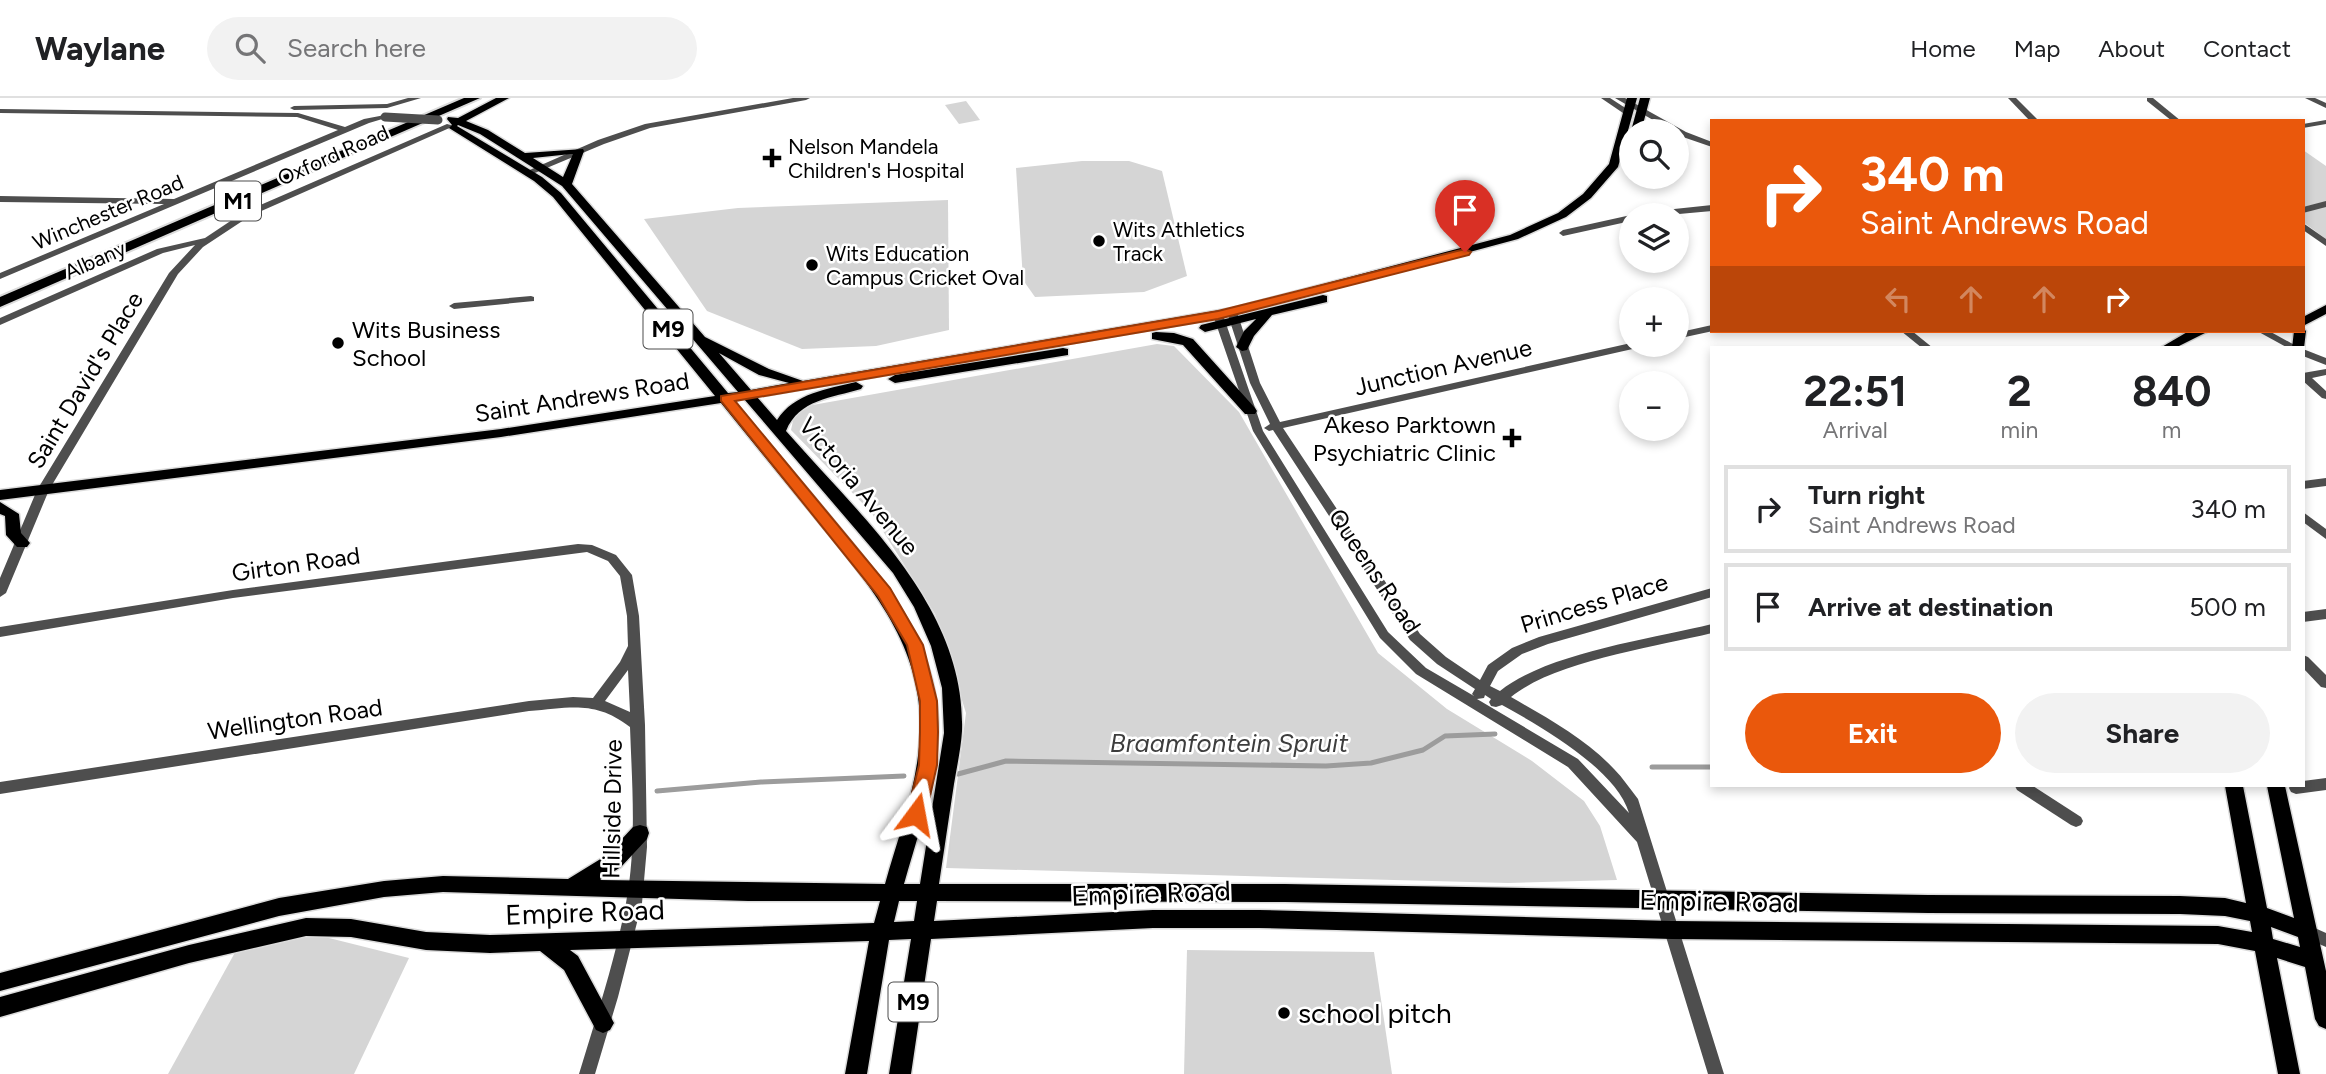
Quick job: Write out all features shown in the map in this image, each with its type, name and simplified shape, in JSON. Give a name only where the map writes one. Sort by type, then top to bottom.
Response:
[{"type":"highway","name":"M1","points":[[0,288],[27,279],[452,98]]},
{"type":"highway","name":"M1","points":[[0,302],[474,98]]},
{"type":"highway","points":[[0,310],[87,265]]},
{"type":"main road","name":"Oxford Road","points":[[446,123],[497,98]]},
{"type":"main road","name":"Oxford Road","points":[[446,123],[507,98]]},
{"type":"main road","points":[[484,132],[481,125],[483,116],[507,98]]},
{"type":"main road","points":[[1640,119],[1645,98]]},
{"type":"main road","name":"Saint Andrews Road","points":[[0,495],[41,494],[563,432],[752,398],[856,386],[1156,336],[1465,252],[1540,226],[1573,208],[1607,176],[1619,153],[1627,103]]},
{"type":"main road","name":"Victoria Avenue","points":[[446,123],[484,132],[540,165],[566,184],[898,569],[923,607],[942,648],[953,698],[953,733],[929,893]]},
{"type":"main road","name":"Victoria Avenue","points":[[446,123],[557,195],[884,592],[915,645],[929,701],[928,765],[893,893]]},
{"type":"main road","points":[[525,156],[575,151],[566,184]]},
{"type":"main road","name":"Saint Andrews Road","points":[[752,398],[808,383],[1268,314],[1492,251],[1538,234],[1582,210],[1602,193],[1619,173]]},
{"type":"main road","points":[[2305,306],[2326,298]]},
{"type":"main road","points":[[2305,321],[2313,313],[2326,309]]},
{"type":"main road","points":[[1242,347],[1248,334],[1268,314]]},
{"type":"main road","points":[[2168,346],[2174,341],[2197,333]]},
{"type":"main road","points":[[1156,336],[1182,338],[1188,342],[1250,411]]},
{"type":"main road","points":[[698,337],[764,372],[808,383]]},
{"type":"main road","points":[[780,430],[785,413],[793,406],[856,386]]},
{"type":"main road","name":"Saint Andrews Road","points":[[0,504],[41,494]]},
{"type":"main road","points":[[0,504],[12,514],[14,535],[22,543]]},
{"type":"main road","points":[[2234,787],[2289,1074]]},
{"type":"main road","points":[[2286,787],[2317,936],[2326,1019]]},
{"type":"main road","points":[[571,887],[604,868],[640,833]]},
{"type":"main road","name":"Empire Road","points":[[0,982],[307,901],[384,889],[443,884],[893,893],[1271,893],[2180,905],[2225,907],[2259,914],[2317,936]]},
{"type":"main road","name":"M9","points":[[856,1074],[865,1011],[893,893]]},
{"type":"main road","name":"M9","points":[[900,1074],[929,893]]},
{"type":"main road","name":"Empire Road","points":[[0,1007],[189,954],[306,927],[351,928],[440,942],[543,942],[1220,918],[1672,930],[2207,935],[2242,938],[2320,962]]},
{"type":"main road","points":[[543,942],[571,962],[592,997],[603,1023]]},
{"type":"street","points":[[256,105],[264,108],[387,106],[416,98]]},
{"type":"street","points":[[524,172],[658,119],[777,98]]},
{"type":"street","points":[[599,141],[648,126],[806,98]]},
{"type":"street","points":[[1605,98],[1627,103],[1650,119]]},
{"type":"street","points":[[2012,98],[2033,119]]},
{"type":"street","points":[[2149,98],[2158,98]]},
{"type":"street","points":[[2149,98],[2175,119]]},
{"type":"street","points":[[2309,98],[2326,106]]},
{"type":"street","points":[[320,120],[333,107]]},
{"type":"street","points":[[0,111],[293,114],[320,120],[345,130]]},
{"type":"street","name":"Winchester Road","points":[[0,276],[345,130],[385,117],[446,123]]},
{"type":"street","points":[[2305,126],[2326,122]]},
{"type":"street","name":"Oxford Road","points":[[207,239],[247,214],[446,123]]},
{"type":"street","points":[[1689,137],[1710,144]]},
{"type":"street","points":[[0,199],[179,201]]},
{"type":"street","points":[[2305,209],[2326,204]]},
{"type":"street","points":[[1689,210],[1710,208]]},
{"type":"street","points":[[1563,233],[1619,221]]},
{"type":"street","points":[[2305,227],[2326,243]]},
{"type":"street","name":"Albany","points":[[0,322],[160,251],[207,239]]},
{"type":"street","name":"Saint David's Place","points":[[0,593],[41,494],[174,273],[207,239]]},
{"type":"street","points":[[454,306],[531,299]]},
{"type":"street","name":"Queens Road","points":[[1226,319],[1242,347],[1276,426],[1415,637],[1441,662],[1564,732],[1601,762],[1633,803],[1716,1074]]},
{"type":"street","name":"Queens Road","points":[[1226,319],[1250,411],[1258,431],[1384,635],[1421,671],[1573,764],[1591,779],[1642,837]]},
{"type":"street","points":[[1689,333],[1710,328]]},
{"type":"street","points":[[1901,333],[1917,346]]},
{"type":"street","points":[[1909,333],[1925,346]]},
{"type":"street","points":[[2266,333],[2293,346]]},
{"type":"street","name":"Junction Avenue","points":[[1258,431],[1619,349]]},
{"type":"street","points":[[2305,353],[2326,362]]},
{"type":"street","points":[[2305,377],[2326,372]]},
{"type":"street","points":[[2305,379],[2322,393]]},
{"type":"street","points":[[2305,386],[2322,393]]},
{"type":"street","points":[[2305,485],[2326,482]]},
{"type":"street","points":[[2305,518],[2326,535]]},
{"type":"street","name":"Girton Road","points":[[0,632],[233,594],[578,548],[599,552]]},
{"type":"street","name":"Hillside Drive","points":[[587,1074],[626,939],[636,888],[640,833],[634,639],[626,575],[612,558],[599,552]]},
{"type":"street","name":"Princess Place","points":[[1472,703],[1493,668],[1517,651],[1544,640],[1710,593]]},
{"type":"street","points":[[2305,617],[2326,614]]},
{"type":"street","name":"Princess Place","points":[[1488,712],[1512,687],[1546,671],[1710,629]]},
{"type":"street","points":[[634,639],[626,664],[598,701],[626,715],[638,725]]},
{"type":"street","points":[[2305,662],[2326,683]]},
{"type":"street","name":"Wellington Road","points":[[0,788],[529,706],[598,701]]},
{"type":"street","points":[[2305,786],[2326,784]]},
{"type":"street","points":[[2024,787],[2076,821]]},
{"type":"shaded area","points":[[966,101],[980,120],[959,124],[945,105]]},
{"type":"shaded area","points":[[2305,151],[2326,166],[2326,202],[2305,207]]},
{"type":"shaded area","name":"Wits Athletics Track","points":[[1082,161],[1129,161],[1162,171],[1187,276],[1144,292],[1035,297],[1023,280],[1016,168]]},
{"type":"shaded area","name":"Wits Education Campus Cricket Oval","points":[[948,200],[949,330],[876,346],[802,349],[707,311],[644,219],[738,208]]},
{"type":"shaded area","points":[[2326,205],[2326,239],[2305,223],[2305,212]]},
{"type":"shaded area","points":[[1157,344],[1174,346],[1239,412],[1378,653],[1447,709],[1532,761],[1584,801],[1600,826],[1617,880],[1508,883],[946,868],[966,713],[935,614],[871,512],[791,430],[794,416],[807,406]]},
{"type":"shaded area","points":[[321,936],[409,958],[354,1074],[168,1074],[238,947],[280,938]]},
{"type":"shaded area","name":"school pitch","points":[[1187,950],[1374,952],[1392,1074],[1184,1074]]},
{"type":"waterway","name":"Braamfontein Spruit","points":[[958,774],[1006,761],[1326,766],[1371,763],[1423,750],[1445,736],[1495,734]]},
{"type":"waterway","points":[[1652,767],[1710,767]]},
{"type":"waterway","points":[[657,791],[761,782],[904,776]]},
{"type":"place","name":"Nelson Mandela Children's Hospital","points":[[772,158]]},
{"type":"place","name":"Wits Athletics Track","points":[[1099,241]]},
{"type":"place","name":"Wits Education Campus Cricket Oval","points":[[812,265]]},
{"type":"place","name":"Wits Business School","points":[[338,343]]},
{"type":"place","name":"Akeso Parktown Psychiatric Clinic","points":[[1512,438]]},
{"type":"place","name":"school pitch","points":[[1284,1013]]},
{"type":"route","points":[[916,814],[928,765],[929,701],[915,645],[884,592],[725,398],[1218,315],[1465,252]]}]
